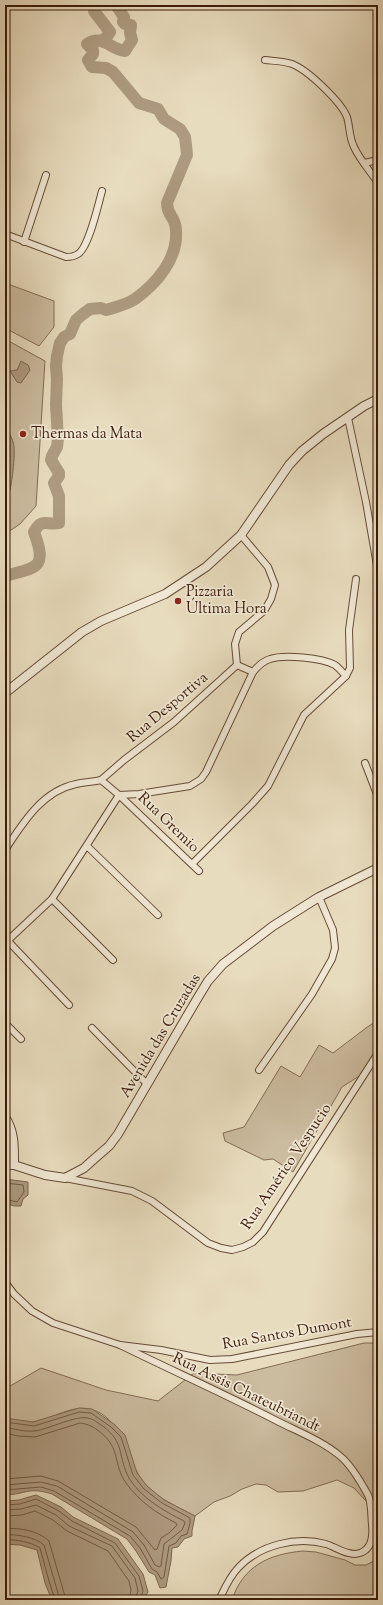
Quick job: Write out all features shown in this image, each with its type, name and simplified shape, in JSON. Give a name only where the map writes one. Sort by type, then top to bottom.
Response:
[{"type":"street","points":[[265,60],[294,64],[320,84],[345,114],[353,145],[378,183]]},
{"type":"street","points":[[364,163],[378,160]]},
{"type":"street","points":[[24,242],[46,175]]},
{"type":"street","points":[[5,234],[66,257],[79,254],[89,236],[102,191]]},
{"type":"street","points":[[5,693],[82,632],[101,621],[164,594],[206,567],[241,535],[289,465],[302,451],[323,434],[364,406],[378,399]]},
{"type":"street","points":[[348,418],[366,502],[378,571]]},
{"type":"street","points":[[241,535],[268,567],[275,586],[271,599],[264,611],[239,632],[236,644],[237,665],[253,672]]},
{"type":"street","points":[[192,864],[268,786],[304,715],[346,676],[350,668],[349,630],[356,579]]},
{"type":"street","points":[[69,1005],[7,942],[52,899],[119,794],[139,794],[190,786],[201,779],[206,772],[253,672],[261,663],[271,658],[286,657],[324,660],[337,666],[346,676]]},
{"type":"street","name":"Rua Desportiva","points":[[101,780],[124,760],[174,722],[237,665]]},
{"type":"street","points":[[365,763],[378,797]]},
{"type":"street","points":[[5,850],[29,814],[41,802],[57,791],[76,784],[101,780]]},
{"type":"street","name":"Rua Gremio","points":[[101,780],[119,794],[199,871]]},
{"type":"street","points":[[87,846],[158,915]]},
{"type":"street","name":"Avenida das Cruzadas","points":[[65,1178],[84,1168],[109,1146],[118,1134],[197,998],[208,981],[223,964],[273,926],[319,897],[378,868]]},
{"type":"street","points":[[259,1070],[312,994],[332,959],[334,948],[333,930],[319,897]]},
{"type":"street","points":[[52,899],[113,960]]},
{"type":"street","points":[[5,1023],[21,1039]]},
{"type":"street","points":[[92,1028],[147,1084]]},
{"type":"street","name":"Rua Américo Vespucio","points":[[65,1178],[132,1191],[152,1201],[208,1243],[232,1250],[243,1247],[253,1242],[263,1232],[378,1053]]},
{"type":"street","points":[[5,1117],[13,1134],[14,1165]]},
{"type":"street","points":[[5,1165],[14,1165],[45,1175],[65,1178]]},
{"type":"street","name":"Rua Santos Dumont","points":[[5,1282],[14,1294],[32,1311],[52,1324],[120,1346],[161,1350],[210,1360],[232,1359],[357,1334],[378,1332]]},
{"type":"street","name":"Rua Assis Chateubriandt","points":[[120,1346],[318,1443],[340,1456],[353,1472],[368,1496],[371,1509],[373,1537],[368,1548],[361,1553],[353,1554],[326,1544],[303,1540],[280,1544],[255,1554],[239,1567],[229,1579],[222,1596]]},
{"type":"shaded area","points":[[5,283],[54,301],[54,327],[39,346],[5,328]]},
{"type":"shaded area","name":"Thermas da Mata","points":[[5,339],[45,361],[36,506],[20,524],[5,534]]},
{"type":"shaded area","points":[[378,1020],[378,1064],[342,1087],[293,1172],[273,1159],[264,1160],[225,1141],[223,1133],[244,1127],[281,1066],[300,1077],[319,1045],[333,1053]]},
{"type":"shaded area","points":[[364,1343],[378,1343],[378,1514],[354,1488],[337,1480],[303,1491],[278,1492],[266,1485],[256,1484],[214,1502],[195,1516],[163,1499],[146,1485],[139,1476],[117,1431],[110,1421],[101,1414],[90,1409],[83,1408],[69,1410],[35,1422],[20,1422],[5,1418],[5,1389],[41,1368],[106,1390],[158,1401],[194,1373],[237,1375]]},
{"type":"shaded area","points":[[303,1551],[316,1552],[345,1560],[355,1565],[366,1565],[378,1559],[378,1600],[232,1600],[243,1578],[250,1570],[268,1559],[279,1555]]},
{"type":"water","points":[[21,361],[28,365],[30,370],[21,383],[17,382],[10,371],[17,370]]},
{"type":"water","points":[[5,426],[13,441],[14,451],[10,492],[5,503]]},
{"type":"water","points":[[5,1179],[28,1182],[28,1195],[23,1199],[21,1206],[14,1206],[5,1203]]},
{"type":"water","points":[[79,1408],[92,1409],[114,1424],[125,1435],[137,1473],[147,1486],[164,1500],[195,1516],[192,1536],[184,1539],[178,1547],[172,1548],[166,1587],[160,1588],[155,1575],[149,1572],[127,1539],[52,1494],[41,1491],[27,1491],[14,1494],[5,1494],[5,1418],[33,1422]]},
{"type":"water","points":[[36,1495],[61,1507],[73,1517],[118,1539],[143,1574],[148,1592],[143,1600],[53,1600],[45,1583],[37,1550],[20,1545],[5,1544],[5,1501],[19,1500]]},
{"type":"waterway","points":[[95,5],[94,11],[110,32],[106,38],[100,41]]},
{"type":"waterway","points":[[5,576],[25,571],[36,565],[40,554],[34,532],[42,523],[59,523],[59,496],[54,483],[59,476],[59,473],[51,460],[57,447],[58,439],[56,366],[60,343],[64,337],[70,334],[76,320],[90,309],[101,308],[106,310],[125,304],[135,299],[151,286],[164,270],[176,241],[176,226],[168,211],[167,203],[187,155],[185,137],[180,129],[164,119],[158,109],[139,103],[113,72],[106,68],[92,67],[88,60],[93,54],[93,50],[87,44],[93,41],[102,41],[125,51],[132,40],[130,33],[131,25],[123,22],[124,17],[116,5]]},
{"type":"place","name":"Thermas da Mata","points":[[23,434]]},
{"type":"place","name":"Pizzaria Última Hora","points":[[178,601]]}]
